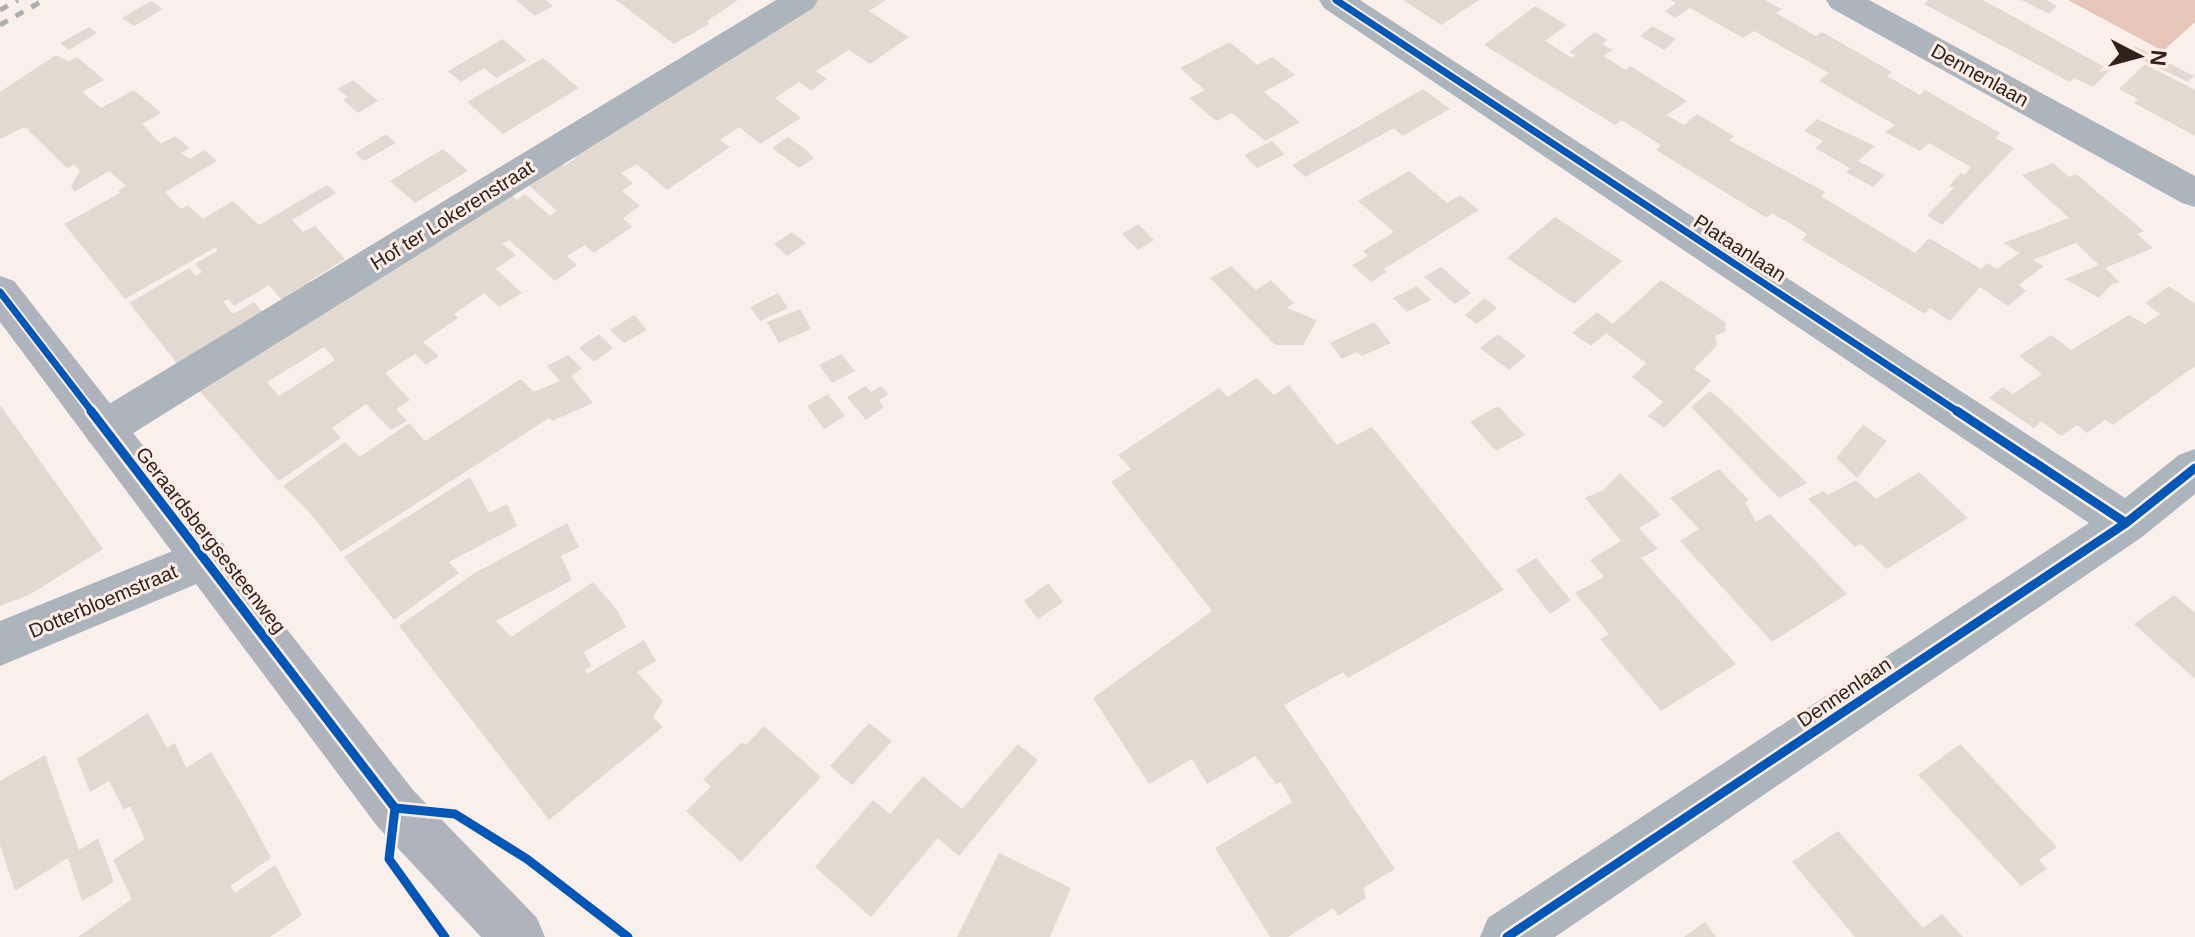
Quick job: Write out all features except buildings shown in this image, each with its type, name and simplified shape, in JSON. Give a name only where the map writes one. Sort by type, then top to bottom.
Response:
[{"type":"main road","name":"Geraardsbergsesteenweg","points":[[0,292],[207,558],[395,808],[518,937]]},
{"type":"street","name":"Hof ter Lokerenstraat","points":[[104,429],[801,0]]},
{"type":"street","name":"Plataanlaan","points":[[1336,0],[2126,523]]},
{"type":"street","name":"Dennenlaan","points":[[1848,1],[2195,193]]},
{"type":"street","points":[[2158,173],[2195,215]]},
{"type":"street","name":"Dennenlaan","points":[[1507,937],[2126,523],[2195,468]]},
{"type":"street","name":"Dotterbloemstraat","points":[[0,644],[207,558]]},
{"type":"shaded area","points":[[2068,0],[2195,0],[2195,22],[2163,51]]},
{"type":"railway","points":[[0,10],[18,0]]},
{"type":"railway","points":[[0,25],[44,0]]},
{"type":"cycle path","points":[[1336,0],[2126,523]]},
{"type":"cycle path","points":[[0,292],[395,808]]},
{"type":"cycle path","points":[[1507,937],[2126,523],[2195,468]]},
{"type":"cycle path","points":[[395,808],[455,814],[527,859],[628,937]]},
{"type":"cycle path","points":[[395,808],[389,859],[445,937]]}]
